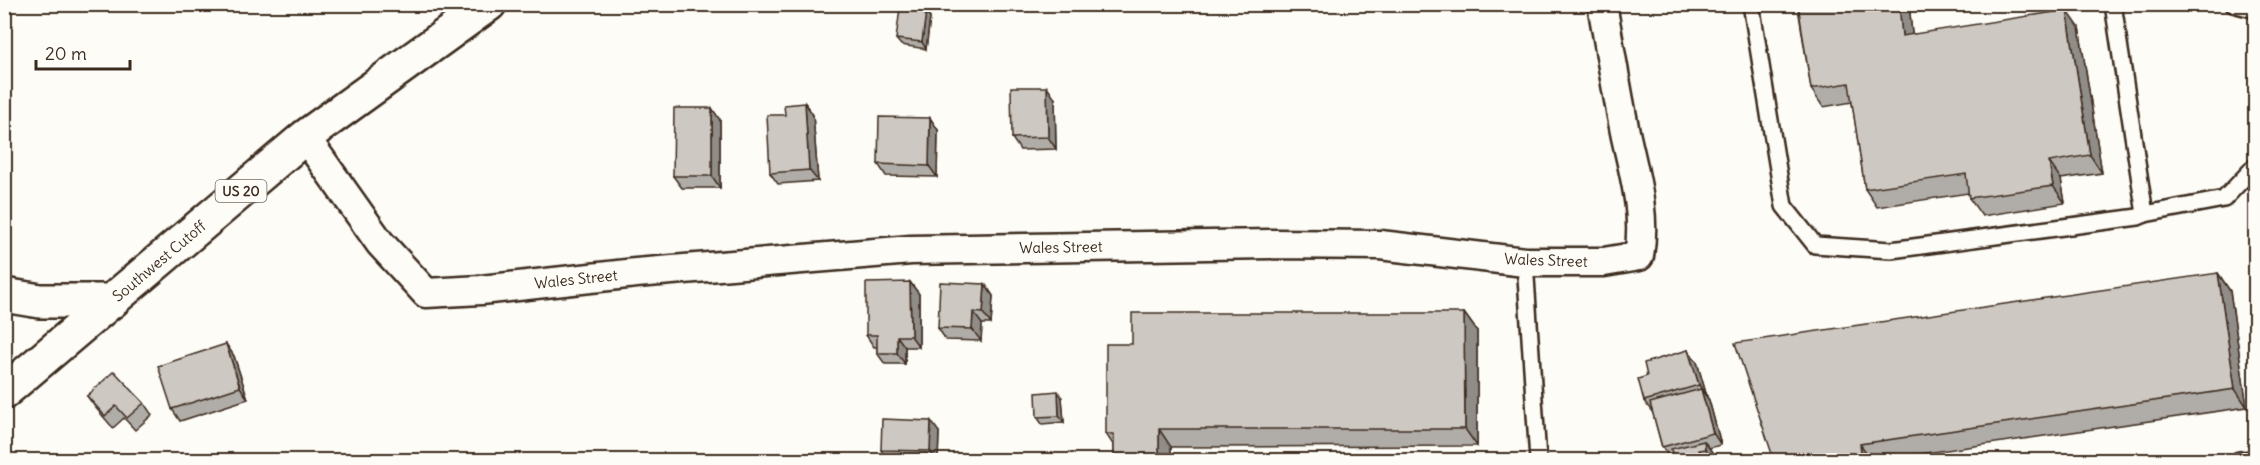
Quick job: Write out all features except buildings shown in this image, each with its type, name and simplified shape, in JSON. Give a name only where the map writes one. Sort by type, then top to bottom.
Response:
[{"type":"main road","name":"Southwest Cutoff","points":[[4,392],[305,136],[489,4]]},
{"type":"main road","points":[[4,295],[39,301],[112,301]]},
{"type":"street","name":"Wales Street","points":[[305,136],[380,243],[426,293],[481,290],[669,270],[911,250],[1271,244],[1380,245],[1525,262],[1604,262],[1639,256],[1642,239],[1639,192],[1626,136],[1602,4]]},
{"type":"lane","points":[[1751,4],[1784,206],[1815,245],[1891,250],[2138,217],[2224,199],[2256,165]]},
{"type":"lane","points":[[2113,4],[2145,214]]},
{"type":"lane","points":[[2233,4],[2256,10]]},
{"type":"lane","points":[[1525,262],[1538,460]]},
{"type":"lane","points":[[2239,460],[2256,459]]}]
